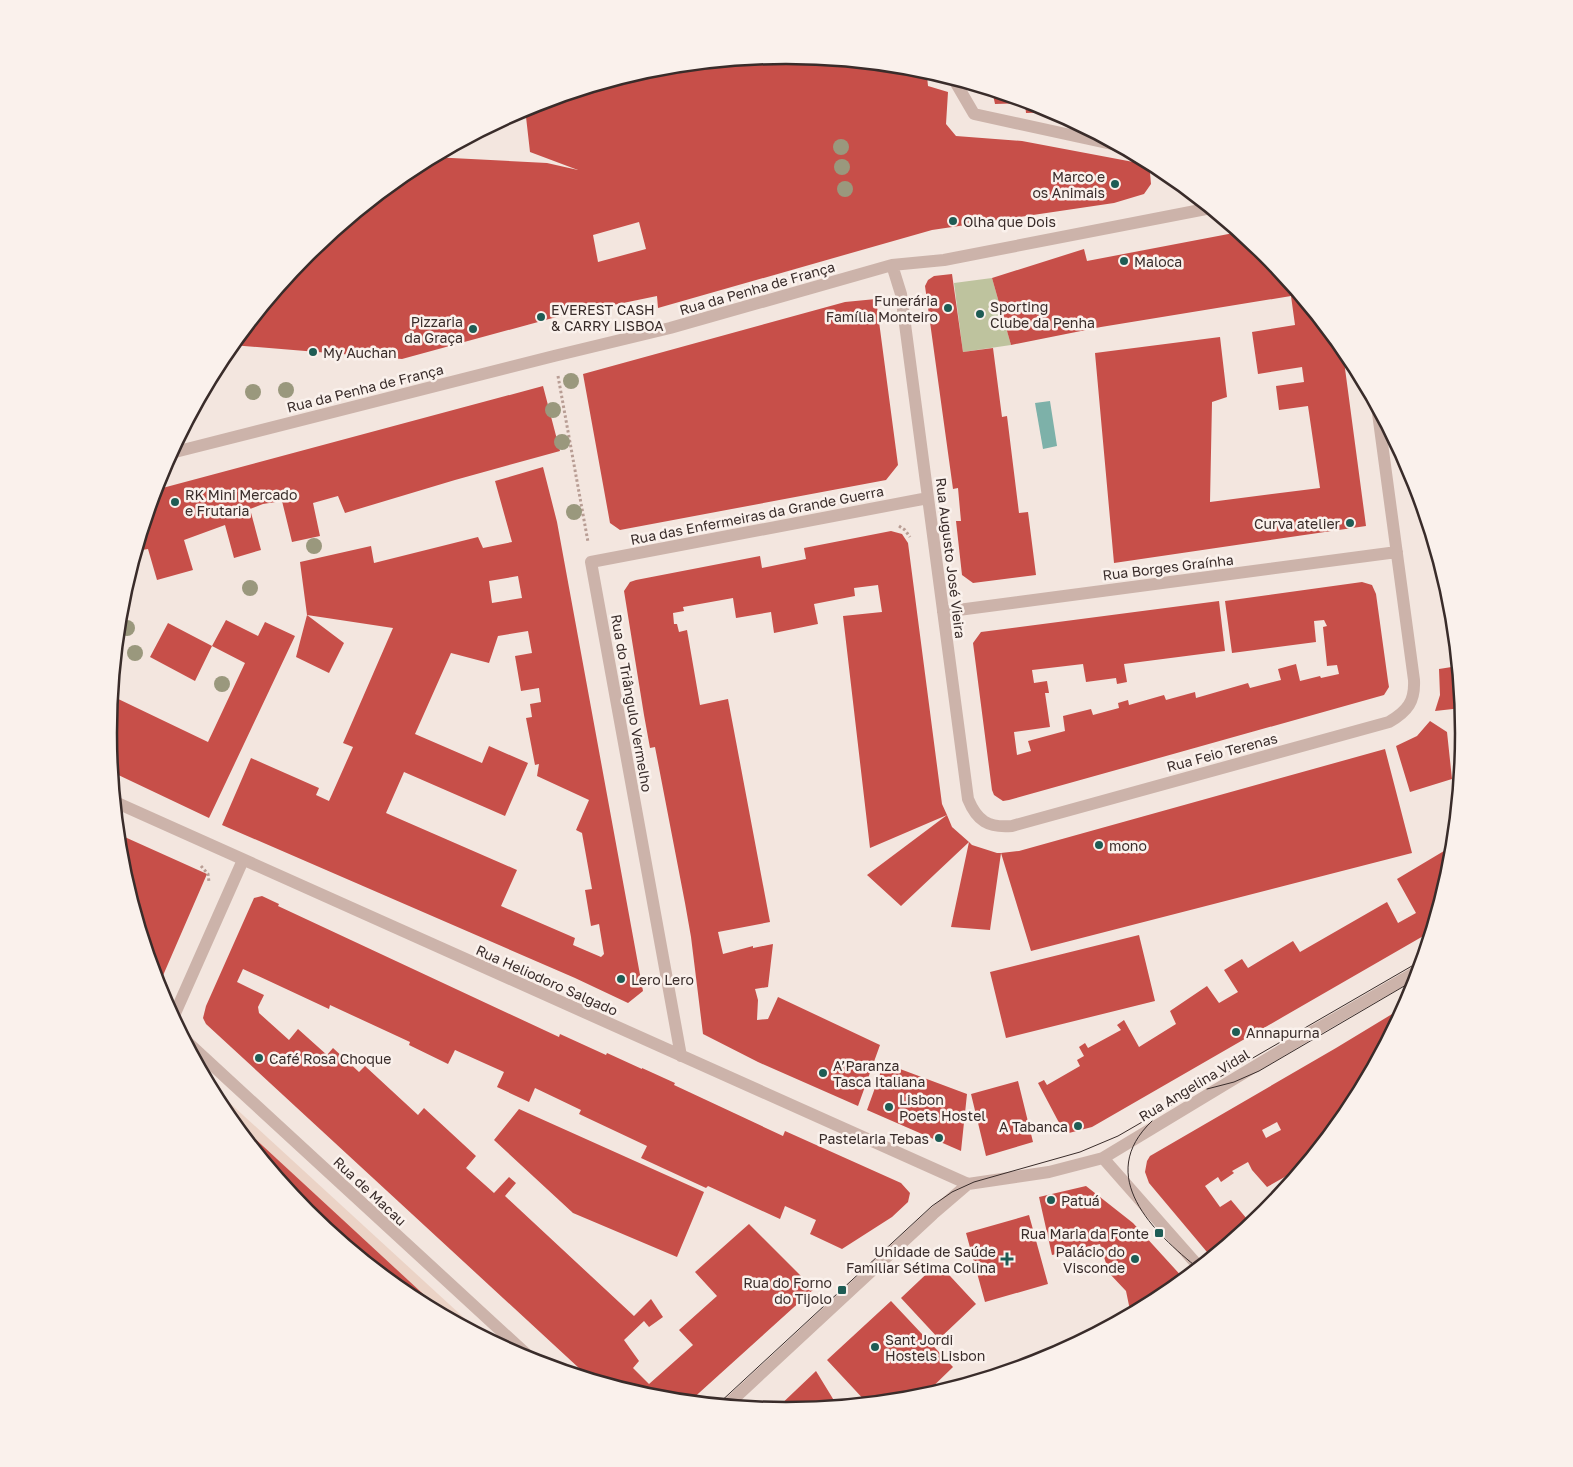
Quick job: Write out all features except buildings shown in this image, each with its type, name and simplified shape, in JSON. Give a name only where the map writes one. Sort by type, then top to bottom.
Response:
[{"type":"street","points":[[958,87],[974,114],[1099,141]]},
{"type":"street","name":"Rua da Penha de França","points":[[180,450],[670,328],[892,265],[944,260],[1203,210]]},
{"type":"street","name":"Rua Augusto José Vieira","points":[[892,265],[901,294],[968,800],[973,811],[984,822],[1000,827],[1012,826]]},
{"type":"street","name":"Rua Feio Terenas","points":[[1012,826],[1389,722],[1400,716],[1410,705],[1414,691],[1414,680],[1379,422]]},
{"type":"street","name":"Rua das Enfermeiras da Grande Guerra","points":[[591,562],[928,498]]},
{"type":"street","name":"Rua Borges Graínha","points":[[943,612],[1397,552]]},
{"type":"street","name":"Rua do Triângulo Vermelho","points":[[591,562],[681,1056]]},
{"type":"street","name":"Rua Heliodoro Salgado","points":[[120,804],[968,1184]]},
{"type":"street","points":[[177,1009],[243,860]]},
{"type":"street","name":"Rua Angelina Vidal","points":[[968,1184],[1049,1172],[1103,1158],[1411,975]]},
{"type":"street","name":"Rua de Macau","points":[[197,1051],[518,1347]]},
{"type":"street","points":[[1103,1158],[1196,1263]]},
{"type":"street","points":[[731,1401],[968,1184]]},
{"type":"path","points":[[554,356],[591,562]]},
{"type":"path","points":[[890,526],[899,526],[905,530],[910,535],[912,542]]},
{"type":"path","points":[[200,865],[208,874],[208,887]]},
{"type":"green space","name":"Sporting Clube da Penha","points":[[992,278],[1011,345],[963,352],[954,283]]},
{"type":"shaded area","points":[[226,1099],[470,1324],[428,1299],[252,1136]]},
{"type":"water","points":[[1050,401],[1057,446],[1043,449],[1035,403]]},
{"type":"tram line","points":[[722,1400],[932,1206],[952,1192],[974,1182],[1080,1152],[1118,1136],[1415,964]]},
{"type":"tram line","points":[[1207,1089],[1234,1082],[1259,1071],[1407,984]]},
{"type":"tram line","points":[[1152,1121],[1135,1142],[1128,1162],[1129,1182],[1136,1202],[1149,1220],[1164,1238],[1194,1265]]},
{"type":"place","name":"Marco e os Animais","points":[[1115,184]]},
{"type":"place","name":"Olha que Dois","points":[[953,221]]},
{"type":"place","name":"Maloca","points":[[1124,261]]},
{"type":"place","name":"Funerária Família Monteiro","points":[[948,308]]},
{"type":"place","name":"Sporting Clube da Penha","points":[[980,314]]},
{"type":"place","name":"EVEREST CASH & CARRY LISBOA","points":[[541,317]]},
{"type":"place","name":"Pizzaria da Graça","points":[[473,329]]},
{"type":"place","name":"My Auchan","points":[[313,352]]},
{"type":"place","name":"RK Mini Mercado e Frutaria","points":[[175,502]]},
{"type":"place","name":"Curva atelier","points":[[1350,523]]},
{"type":"place","name":"mono","points":[[1099,845]]},
{"type":"place","name":"Lero Lero","points":[[621,979]]},
{"type":"place","name":"Annapurna","points":[[1236,1032]]},
{"type":"place","name":"Café Rosa Choque","points":[[259,1058]]},
{"type":"place","name":"A’Paranza Tasca Italiana","points":[[823,1073]]},
{"type":"place","name":"Lisbon Poets Hostel","points":[[889,1107]]},
{"type":"place","name":"A Tabanca","points":[[1078,1126]]},
{"type":"place","name":"Pastelaria Tebas","points":[[939,1138]]},
{"type":"place","name":"Patuá","points":[[1051,1200]]},
{"type":"place","name":"Rua Maria da Fonte","points":[[1159,1233]]},
{"type":"place","name":"Unidade de Saúde Familiar Sétima Colina","points":[[1007,1259]]},
{"type":"place","name":"Palácio do Visconde","points":[[1135,1259]]},
{"type":"place","name":"Rua do Forno do Tijolo","points":[[842,1290]]},
{"type":"place","name":"Sant Jordi Hostels Lisbon","points":[[875,1347]]}]
